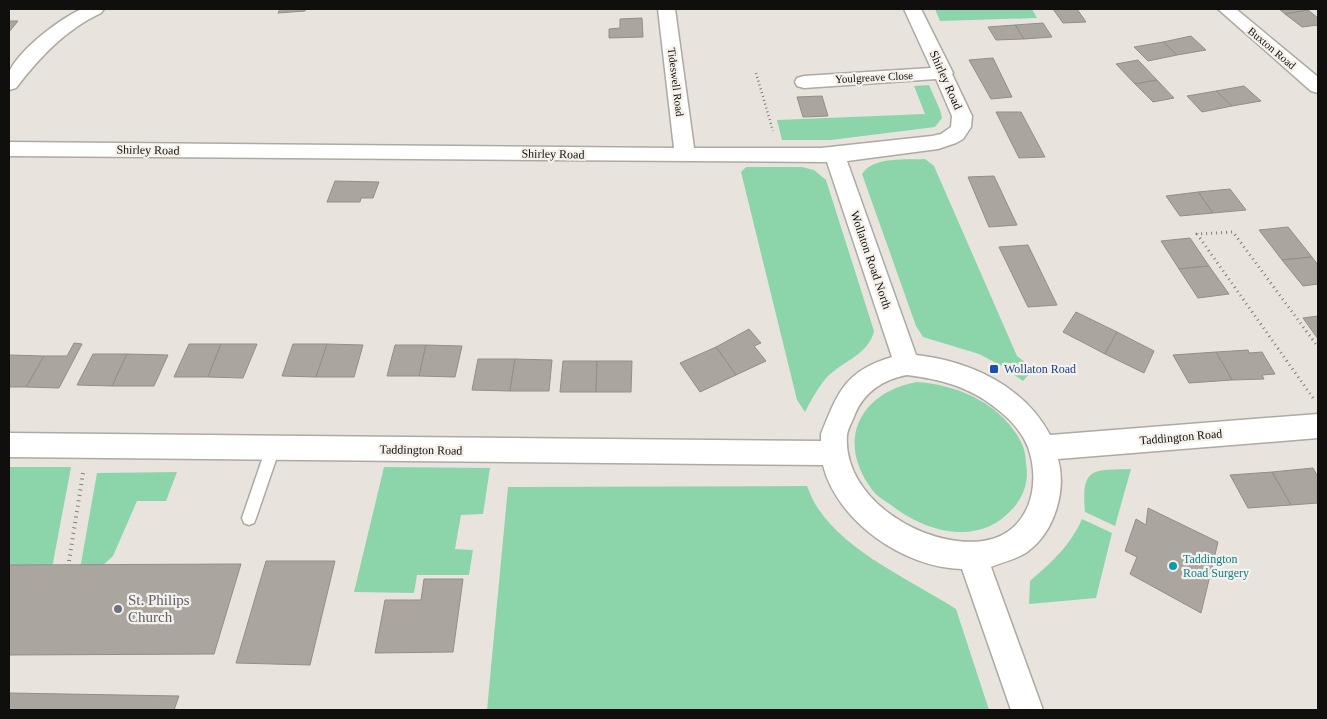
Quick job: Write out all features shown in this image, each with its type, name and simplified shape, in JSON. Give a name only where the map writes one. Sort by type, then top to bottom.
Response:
[{"type":"street","points":[[9,84],[53,33],[73,19],[95,9]]},
{"type":"street","name":"Tideswell Road","points":[[666,9],[686,155]]},
{"type":"street","name":"Shirley Road","points":[[9,149],[835,156],[919,145],[954,136],[963,122],[944,73],[913,9]]},
{"type":"street","name":"Buxton Road","points":[[1226,9],[1318,87]]},
{"type":"street","name":"Youlgreave Close","points":[[804,82],[944,73]]},
{"type":"street","name":"Wollaton Road North","points":[[835,156],[907,364]]},
{"type":"street","points":[[907,364],[944,369],[984,384],[1015,408],[1043,448],[1046,457],[1048,484],[1045,502],[1038,518],[1028,532],[1014,544],[994,553],[973,558],[927,550],[885,528],[865,512],[849,494],[837,473],[833,453],[832,439],[838,416],[860,384],[876,373],[907,364]]},
{"type":"street","name":"Taddington Road","points":[[1043,448],[1318,426]]},
{"type":"street","name":"Taddington Road","points":[[9,445],[833,453]]},
{"type":"street","points":[[973,558],[1027,710]]},
{"type":"lane","points":[[249,518],[273,448]]},
{"type":"path","points":[[756,73],[780,156]]},
{"type":"path","points":[[1318,347],[1233,232],[1197,234],[1318,406]]},
{"type":"path","points":[[69,561],[87,446]]},
{"type":"green space","points":[[935,9],[1032,9],[1037,18],[940,21]]},
{"type":"green space","points":[[929,85],[942,118],[935,127],[831,140],[782,140],[777,120],[925,114],[914,86]]},
{"type":"green space","points":[[900,159],[925,159],[934,166],[1017,356],[1034,369],[1023,381],[1002,366],[979,354],[923,337],[916,326],[862,174],[867,168],[882,162]]},
{"type":"green space","points":[[746,167],[802,167],[814,170],[826,180],[874,331],[866,347],[823,382],[805,412],[797,400],[741,172]]},
{"type":"green space","points":[[916,382],[947,387],[963,392],[991,407],[1014,430],[1022,444],[1027,473],[1021,498],[1004,517],[990,526],[964,532],[938,529],[925,525],[902,513],[879,497],[862,473],[856,455],[855,439],[859,423],[867,409],[879,397],[896,388]]},
{"type":"green space","points":[[9,467],[71,467],[52,568],[9,566]]},
{"type":"green space","points":[[384,467],[490,468],[483,514],[461,515],[455,549],[473,550],[469,575],[417,575],[414,593],[354,592]]},
{"type":"green space","points":[[1131,469],[1115,526],[1085,512],[1085,486],[1092,474],[1098,471]]},
{"type":"green space","points":[[177,472],[166,501],[137,501],[113,556],[98,570],[80,569],[97,473]]},
{"type":"green space","points":[[807,486],[817,507],[845,538],[862,552],[956,609],[989,710],[487,710],[508,487]]},
{"type":"green space","points":[[1082,519],[1112,533],[1096,598],[1029,604],[1030,581],[1066,545]]},
{"type":"building","points":[[280,9],[306,9],[305,11],[278,13]]},
{"type":"building","points":[[1053,9],[1077,9],[1086,22],[1063,23]]},
{"type":"building","points":[[1279,9],[1306,9],[1308,10],[1285,14]]},
{"type":"building","points":[[1308,10],[1318,18],[1318,25],[1302,27],[1285,14]]},
{"type":"building","points":[[642,18],[643,37],[609,38],[609,29],[620,28],[620,19]]},
{"type":"building","points":[[9,21],[18,21],[9,32]]},
{"type":"building","points":[[1043,23],[1052,37],[1024,39],[1015,25]]},
{"type":"building","points":[[1015,25],[1024,39],[996,40],[988,27]]},
{"type":"building","points":[[1191,36],[1206,50],[1177,55],[1163,42]]},
{"type":"building","points":[[1163,42],[1177,55],[1148,61],[1134,47]]},
{"type":"building","points":[[993,58],[1012,97],[991,99],[969,60]]},
{"type":"building","points":[[1138,60],[1157,80],[1135,84],[1116,64]]},
{"type":"building","points":[[1157,80],[1174,98],[1153,102],[1135,84]]},
{"type":"building","points":[[1244,86],[1261,101],[1232,106],[1216,91]]},
{"type":"building","points":[[1216,91],[1232,106],[1202,112],[1187,96]]},
{"type":"building","points":[[822,96],[828,116],[803,117],[797,97]]},
{"type":"building","points":[[996,112],[1021,112],[1045,157],[1019,158]]},
{"type":"building","points":[[994,176],[1017,225],[989,227],[968,177]]},
{"type":"building","points":[[335,181],[379,182],[373,198],[361,198],[360,202],[327,202]]},
{"type":"building","points":[[1230,189],[1246,210],[1213,213],[1198,192]]},
{"type":"building","points":[[1198,192],[1213,213],[1180,216],[1166,196]]},
{"type":"building","points":[[1288,227],[1312,257],[1282,260],[1259,230]]},
{"type":"building","points":[[1190,238],[1209,266],[1179,269],[1161,241]]},
{"type":"building","points":[[1028,245],[1057,305],[1028,307],[999,247]]},
{"type":"building","points":[[1312,257],[1318,265],[1318,284],[1303,286],[1282,260]]},
{"type":"building","points":[[1209,266],[1229,294],[1198,298],[1179,269]]},
{"type":"building","points":[[1076,312],[1117,332],[1105,354],[1063,332]]},
{"type":"building","points":[[1318,316],[1318,339],[1303,318]]},
{"type":"building","points":[[749,329],[761,343],[754,346],[766,361],[736,375],[716,347]]},
{"type":"building","points":[[1117,332],[1154,351],[1144,373],[1105,354]]},
{"type":"building","points":[[74,343],[82,344],[59,388],[26,387],[44,356],[67,356]]},
{"type":"building","points":[[189,344],[221,344],[208,377],[174,377]]},
{"type":"building","points":[[221,344],[257,344],[243,378],[208,377]]},
{"type":"building","points":[[293,344],[327,344],[316,377],[282,376]]},
{"type":"building","points":[[327,344],[363,345],[354,377],[316,377]]},
{"type":"building","points":[[395,345],[426,345],[419,376],[387,376]]},
{"type":"building","points":[[426,345],[462,346],[455,377],[419,376]]},
{"type":"building","points":[[716,347],[736,375],[700,392],[680,363]]},
{"type":"building","points":[[1248,350],[1249,353],[1262,352],[1275,374],[1262,375],[1264,379],[1232,380],[1216,352]]},
{"type":"building","points":[[1216,352],[1232,380],[1189,383],[1173,355]]},
{"type":"building","points":[[93,354],[127,354],[112,386],[77,385]]},
{"type":"building","points":[[127,354],[168,355],[154,386],[112,386]]},
{"type":"building","points":[[9,355],[44,356],[26,387],[9,387]]},
{"type":"building","points":[[478,359],[515,359],[510,391],[472,390]]},
{"type":"building","points":[[515,359],[552,360],[549,391],[510,391]]},
{"type":"building","points":[[563,361],[597,361],[596,392],[560,392]]},
{"type":"building","points":[[597,361],[632,361],[631,392],[596,392]]},
{"type":"building","points":[[1313,468],[1318,477],[1318,503],[1291,505],[1272,472]]},
{"type":"building","points":[[1272,472],[1291,505],[1248,508],[1230,475]]},
{"type":"building","name":"Taddington Road Surgery","points":[[1148,508],[1218,542],[1201,613],[1130,574],[1137,557],[1125,551],[1136,519],[1146,525]]},
{"type":"building","points":[[266,561],[335,561],[310,665],[236,663]]},
{"type":"building","name":"St. Philips Church","points":[[241,564],[214,654],[9,655],[9,565]]},
{"type":"building","points":[[424,579],[463,579],[453,652],[375,653],[385,600],[421,600]]},
{"type":"building","points":[[9,693],[179,696],[174,710],[9,710]]},
{"type":"place","name":"Wollaton Road","points":[[994,369]]},
{"type":"place","name":"Taddington Road Surgery","points":[[1173,566]]},
{"type":"place","name":"St. Philips Church","points":[[118,609]]}]
